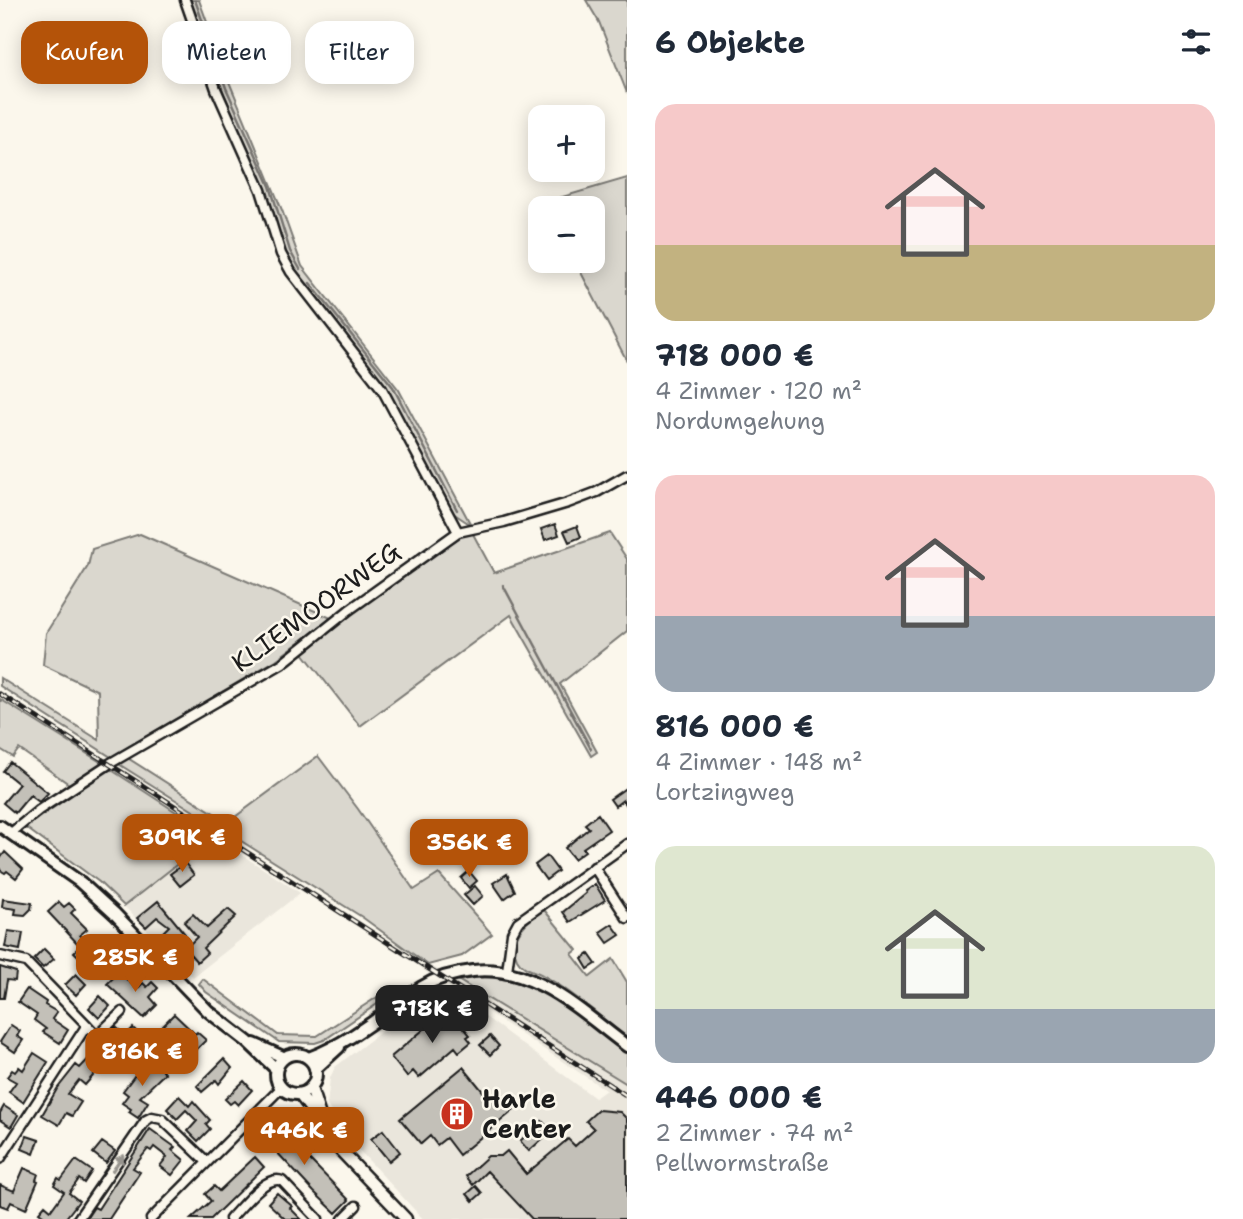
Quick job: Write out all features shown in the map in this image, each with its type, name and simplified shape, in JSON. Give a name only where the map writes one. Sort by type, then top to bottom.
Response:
[{"type":"main road","points":[[0,826],[80,882],[115,914],[208,1011],[248,1042],[276,1069]]},
{"type":"main road","points":[[316,1069],[342,1044],[432,981],[468,971],[507,971],[523,975],[555,992],[627,1046]]},
{"type":"main road","points":[[248,1042],[284,1057],[296,1054],[309,1058],[342,1044]]},
{"type":"main road","points":[[284,1057],[276,1069],[277,1082],[281,1088],[293,1094],[311,1088],[316,1069],[309,1058]]},
{"type":"street","points":[[185,0],[216,89],[261,190],[281,254],[291,272],[382,389],[458,531]]},
{"type":"street","name":"KLIEMOORWEG","points":[[11,833],[39,810],[109,764],[283,663],[349,610],[458,531],[504,522],[568,503],[597,492],[627,475]]},
{"type":"street","points":[[507,971],[512,933],[518,922],[627,844]]},
{"type":"street","points":[[594,867],[627,918]]},
{"type":"street","points":[[0,956],[26,962],[97,1036],[122,1012]]},
{"type":"street","points":[[0,1159],[86,1025]]},
{"type":"street","points":[[157,1217],[281,1088]]},
{"type":"street","points":[[311,1088],[322,1122]]},
{"type":"street","points":[[299,1094],[322,1122],[339,1149],[405,1219]]},
{"type":"street","points":[[78,1219],[146,1120],[152,1117],[162,1119],[207,1162]]},
{"type":"street","points":[[230,1219],[268,1181],[276,1178],[318,1219]]},
{"type":"street","points":[[343,1219],[355,1206]]},
{"type":"shaded area","points":[[190,0],[199,0],[207,21],[198,21]]},
{"type":"shaded area","points":[[586,0],[627,0],[627,93],[599,22]]},
{"type":"shaded area","points":[[221,84],[230,84],[302,266],[399,390],[471,525],[453,513],[388,390],[295,269],[285,252],[267,194]]},
{"type":"shaded area","points":[[627,178],[627,361],[581,273],[605,273],[605,196],[566,196]]},
{"type":"shaded area","points":[[472,532],[494,573],[610,533],[627,559],[627,631],[560,684],[597,752],[591,756],[511,615],[360,726],[303,653],[351,614],[458,538]]},
{"type":"shaded area","points":[[140,534],[331,618],[276,660],[111,757],[0,686],[0,678],[99,740],[98,691],[43,665],[46,633],[88,566],[92,549]]},
{"type":"shaded area","points":[[0,699],[102,763],[69,784],[19,749],[13,757],[0,749]]},
{"type":"shaded area","points":[[318,756],[414,890],[439,874],[492,934],[462,956],[428,965],[362,917],[117,763],[126,757],[228,822]]},
{"type":"shaded area","points":[[110,769],[213,836],[124,906],[99,882],[25,827]]},
{"type":"shaded area","points":[[213,836],[300,893],[193,977],[124,906]]},
{"type":"shaded area","points":[[540,910],[545,911],[577,950],[572,954],[590,977],[613,959],[627,982],[627,1037],[565,989],[526,968],[517,959],[516,938]]},
{"type":"shaded area","points":[[428,965],[467,984],[627,1084],[627,1219],[423,1219],[346,1136],[327,1105],[330,1078],[335,1067],[436,990],[445,987],[595,1098],[606,1090],[423,970]]},
{"type":"shaded area","points":[[480,977],[522,984],[577,1014],[627,1053],[627,1084],[458,980]]},
{"type":"shaded area","points":[[203,979],[278,1035],[317,1036],[382,994],[389,996],[324,1040],[315,1043],[279,1042],[206,992],[199,984]]},
{"type":"building","points":[[555,524],[559,535],[545,540],[541,529]]},
{"type":"building","points":[[577,526],[581,537],[569,542],[564,531]]},
{"type":"building","points":[[10,762],[48,793],[39,802],[30,795],[15,813],[3,803],[19,784],[3,771]]},
{"type":"building","points":[[627,787],[627,806],[623,800],[615,806],[610,799]]},
{"type":"building","points":[[598,814],[609,830],[583,848],[585,851],[574,859],[565,848],[589,828],[585,824]]},
{"type":"building","points":[[5,852],[23,869],[16,878],[7,871],[5,873],[0,870],[0,859]]},
{"type":"building","points":[[547,856],[558,871],[546,880],[535,865]]},
{"type":"building","points":[[185,863],[194,875],[180,886],[170,874]]},
{"type":"building","points":[[469,871],[477,881],[469,888],[461,878]]},
{"type":"building","points":[[507,874],[515,891],[504,899],[493,883]]},
{"type":"building","points":[[595,884],[605,900],[570,922],[563,912]]},
{"type":"building","points":[[475,886],[483,896],[473,905],[464,895]]},
{"type":"building","points":[[3,899],[32,903],[31,909],[25,915],[15,914],[16,909],[2,907]]},
{"type":"building","points":[[158,901],[185,934],[182,937],[178,934],[176,936],[186,948],[197,937],[184,922],[193,914],[207,928],[228,909],[236,916],[203,948],[207,953],[197,962],[190,954],[181,962],[159,936],[169,926],[157,917],[146,927],[137,918]]},
{"type":"building","points":[[59,902],[64,907],[69,903],[75,909],[71,913],[87,929],[80,935],[109,962],[97,974],[74,952],[80,946],[48,912]]},
{"type":"building","points":[[612,924],[620,935],[608,943],[600,932]]},
{"type":"building","points":[[8,931],[23,933],[20,950],[5,947]]},
{"type":"building","points":[[44,949],[54,959],[43,968],[34,959]]},
{"type":"building","points":[[589,954],[596,964],[588,969],[582,959]]},
{"type":"building","points":[[0,967],[16,972],[15,981],[7,980],[4,998],[0,998]]},
{"type":"building","points":[[119,972],[137,989],[143,983],[147,987],[152,982],[158,988],[150,997],[157,1005],[144,1018],[107,984]]},
{"type":"building","points":[[76,974],[86,984],[76,995],[65,985]]},
{"type":"building","points":[[27,989],[57,1012],[52,1019],[68,1030],[60,1043],[43,1032],[46,1029],[34,1020],[37,1015],[18,1002]]},
{"type":"building","points":[[100,996],[110,1006],[99,1018],[89,1008]]},
{"type":"building","points":[[448,1009],[470,1035],[467,1037],[471,1042],[459,1052],[455,1047],[419,1078],[413,1071],[407,1077],[391,1057]]},
{"type":"building","points":[[174,1014],[195,1034],[197,1032],[206,1040],[194,1052],[187,1046],[178,1058],[172,1054],[180,1044],[162,1026]]},
{"type":"building","points":[[11,1025],[20,1031],[17,1036],[23,1040],[15,1052],[0,1042]]},
{"type":"building","points":[[116,1027],[127,1038],[116,1049],[105,1037]]},
{"type":"building","points":[[133,1028],[140,1035],[132,1043],[125,1036]]},
{"type":"building","points":[[490,1036],[499,1046],[490,1055],[480,1045]]},
{"type":"building","points":[[97,1050],[107,1060],[85,1085],[79,1080],[68,1094],[81,1102],[72,1116],[66,1113],[59,1125],[42,1115],[57,1089],[76,1065],[80,1068]]},
{"type":"building","points":[[34,1053],[48,1062],[23,1102],[9,1092],[16,1082],[7,1077],[12,1070],[15,1072],[19,1067],[23,1070]]},
{"type":"building","points":[[159,1058],[166,1065],[162,1070],[165,1073],[140,1097],[148,1102],[138,1118],[122,1103],[128,1095],[123,1091],[135,1075],[139,1078]]},
{"type":"building","points":[[224,1059],[232,1068],[219,1084],[216,1080],[202,1092],[197,1086]]},
{"type":"building","name":"Harle Center","points":[[463,1067],[490,1100],[500,1092],[514,1110],[459,1155],[446,1138],[437,1145],[430,1136],[421,1144],[400,1119]]},
{"type":"building","points":[[244,1081],[252,1090],[238,1105],[234,1101],[230,1104],[225,1099]]},
{"type":"building","points":[[179,1096],[189,1106],[193,1101],[210,1120],[206,1124],[210,1129],[198,1141],[188,1131],[197,1121],[186,1110],[177,1119],[167,1109]]},
{"type":"building","points":[[4,1106],[18,1115],[11,1127],[0,1120]]},
{"type":"building","points":[[598,1110],[620,1112],[627,1119],[627,1219],[532,1219],[487,1171],[473,1185],[466,1176],[488,1156],[501,1156],[507,1151],[526,1174],[568,1139],[575,1146],[594,1129],[586,1121]]},
{"type":"building","points":[[272,1121],[349,1200],[336,1213],[259,1133]]},
{"type":"building","points":[[542,1121],[551,1131],[529,1151],[520,1141]]},
{"type":"building","points":[[150,1129],[175,1147],[172,1150],[184,1160],[172,1175],[160,1166],[167,1157],[154,1147],[151,1151],[148,1149],[133,1168],[140,1172],[109,1219],[86,1219],[94,1207],[98,1209]]},
{"type":"building","points":[[383,1130],[400,1152],[389,1161],[371,1139]]},
{"type":"building","points":[[27,1136],[39,1140],[34,1154],[22,1149]]},
{"type":"building","points":[[102,1142],[115,1151],[106,1163],[93,1153]]},
{"type":"building","points":[[255,1157],[264,1167],[211,1219],[191,1219],[211,1201],[205,1194],[214,1186],[219,1191]]},
{"type":"building","points":[[76,1160],[92,1171],[84,1183],[79,1179],[69,1193],[79,1201],[65,1219],[41,1219],[43,1215],[39,1212],[45,1205],[51,1210],[64,1192],[54,1185],[58,1178],[61,1180]]},
{"type":"building","points":[[24,1168],[38,1174],[38,1181],[26,1209],[11,1202],[8,1208],[0,1205],[0,1185],[14,1191]]},
{"type":"building","points":[[476,1186],[482,1193],[473,1201],[467,1194]]},
{"type":"building","points":[[277,1193],[292,1206],[290,1208],[301,1219],[285,1219],[268,1203]]},
{"type":"waterway","points":[[195,0],[226,88],[270,186],[290,251],[300,269]]},
{"type":"waterway","points":[[310,283],[393,387],[457,510]]},
{"type":"waterway","points":[[503,585],[591,749]]},
{"type":"railway","points":[[0,694],[627,1096]]},
{"type":"place","name":"Harle Center","points":[[457,1114]]}]
